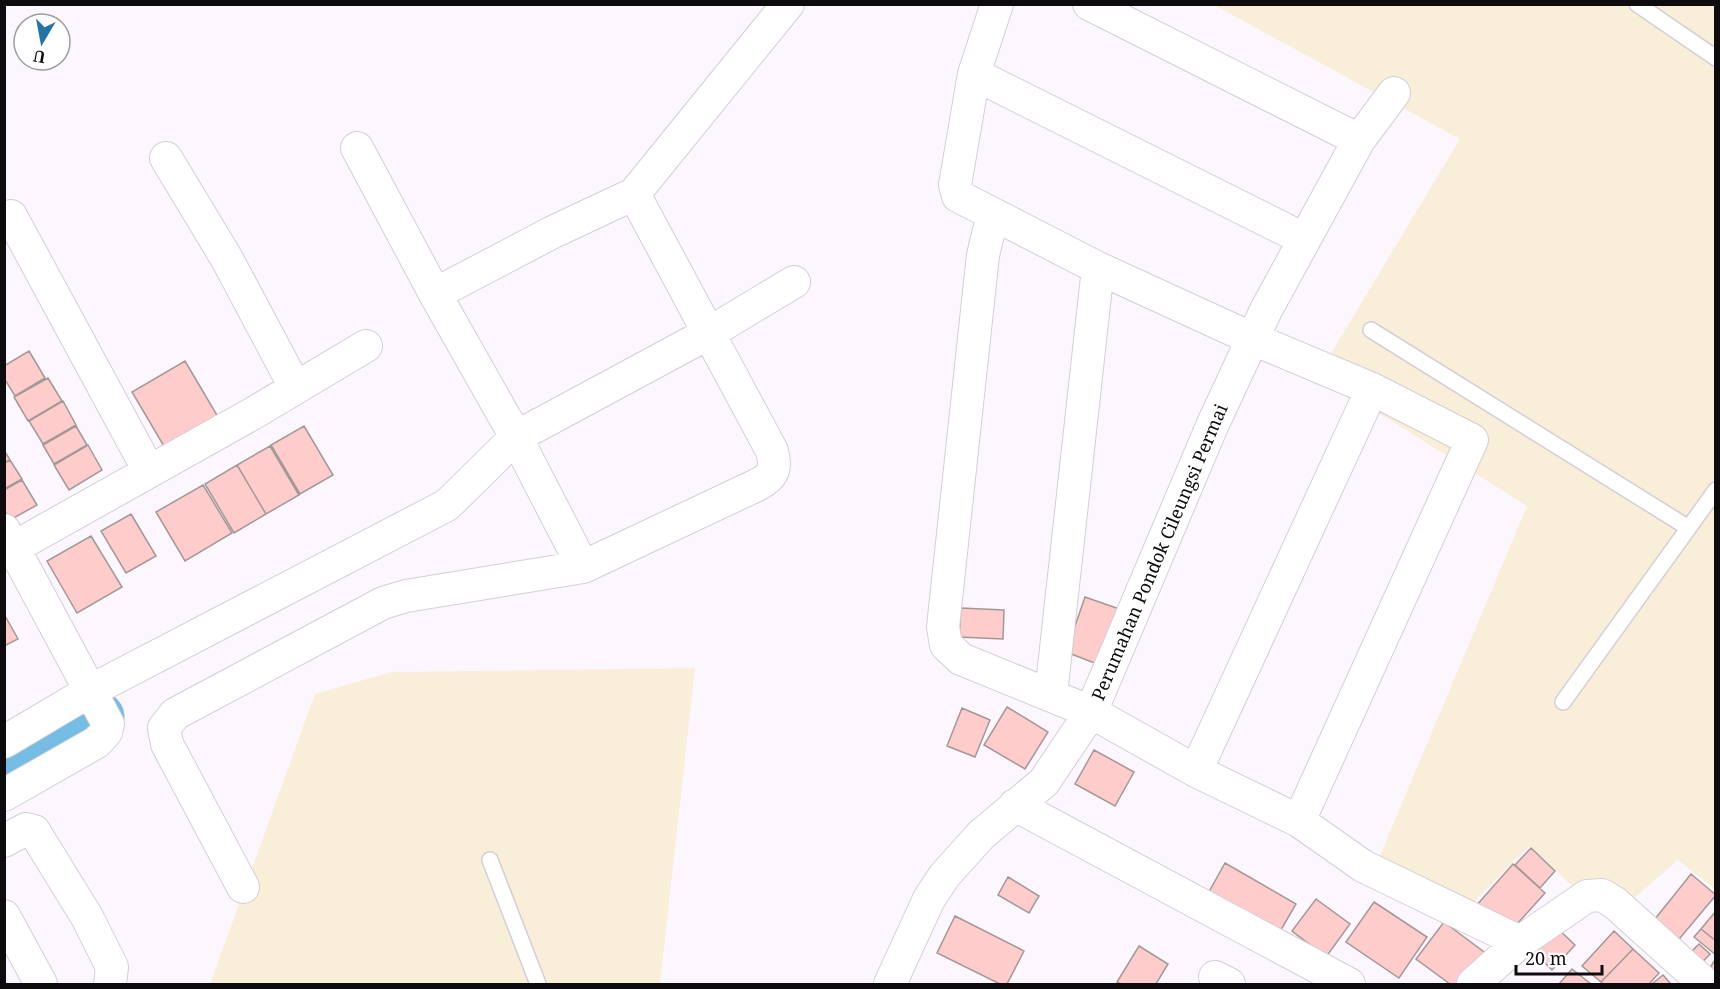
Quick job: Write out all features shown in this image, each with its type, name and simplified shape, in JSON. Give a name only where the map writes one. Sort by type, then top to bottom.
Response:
[{"type":"street","points":[[435,294],[634,194],[788,4]]},
{"type":"street","points":[[997,4],[974,74],[955,185],[958,196],[1098,268],[1253,339],[1372,389],[1472,440],[1299,821]]},
{"type":"street","points":[[1089,4],[1359,140]]},
{"type":"street","points":[[974,74],[1304,239]]},
{"type":"street","name":"Perumahan Pondok Cileungsi Permai","points":[[890,984],[930,899],[945,875],[959,857],[1015,805],[1044,782],[1091,712],[1212,426],[1253,339],[1304,239],[1359,140],[1394,93]]},
{"type":"street","points":[[357,148],[435,294],[516,437],[583,567]]},
{"type":"street","points":[[166,158],[227,259],[295,387]]},
{"type":"street","points":[[243,887],[167,744],[164,728],[167,721],[175,714],[383,603],[406,596],[583,567],[757,485],[773,473],[776,464],[772,450],[634,194]]},
{"type":"street","points":[[993,214],[983,255],[943,627],[946,645],[961,659],[1091,712],[1196,771],[1299,821],[1363,866],[1520,942]]},
{"type":"street","points":[[11,216],[149,471]]},
{"type":"street","points":[[1051,694],[1098,268]]},
{"type":"street","points":[[4,742],[90,691],[447,505],[516,437],[709,333],[794,282]]},
{"type":"street","points":[[4,795],[98,742],[108,724],[8,544],[149,471],[252,414],[366,346]]},
{"type":"street","points":[[1196,771],[1372,389]]},
{"type":"street","points":[[1015,805],[1349,984]]},
{"type":"street","points":[[4,841],[28,828],[35,833],[87,917],[112,967],[110,984]]},
{"type":"street","points":[[1473,984],[1520,942],[1587,896],[1602,895],[1616,903],[1704,984]]},
{"type":"street","points":[[4,916],[41,984]]},
{"type":"lane","points":[[1637,4],[1716,58]]},
{"type":"lane","points":[[1371,330],[1687,527]]},
{"type":"lane","points":[[1563,702],[1687,527],[1716,490]]},
{"type":"lane","points":[[490,860],[538,984]]},
{"type":"shaded area","points":[[1214,5],[1715,5],[1715,889],[1678,860],[1609,920],[1529,846],[1455,921],[1373,872],[1527,506],[1318,375],[1460,139]]},
{"type":"shaded area","points":[[695,668],[660,984],[210,984],[315,694],[391,672]]},
{"type":"building","points":[[29,351],[45,378],[15,396],[4,378],[4,366]]},
{"type":"building","points":[[185,361],[221,422],[168,453],[132,392]]},
{"type":"building","points":[[48,378],[62,401],[28,421],[14,397]]},
{"type":"building","points":[[63,401],[76,425],[43,444],[29,421]]},
{"type":"building","points":[[76,426],[87,445],[54,464],[43,445]]},
{"type":"building","points":[[304,426],[333,475],[300,494],[271,445]]},
{"type":"building","points":[[88,445],[102,470],[69,490],[54,465]]},
{"type":"building","points":[[270,446],[299,495],[266,514],[237,465]]},
{"type":"building","points":[[4,450],[10,460],[4,463]]},
{"type":"building","points":[[10,460],[22,479],[4,489],[4,463]]},
{"type":"building","points":[[237,465],[266,514],[234,533],[205,484]]},
{"type":"building","points":[[22,480],[37,505],[10,520],[4,510],[4,490]]},
{"type":"building","points":[[203,485],[232,533],[185,561],[156,512]]},
{"type":"building","points":[[131,514],[156,556],[126,573],[101,531]]},
{"type":"building","points":[[91,536],[122,587],[77,613],[47,561]]},
{"type":"building","points":[[1085,597],[1125,611],[1105,667],[1066,652]]},
{"type":"building","points":[[961,608],[1004,610],[1003,639],[959,637]]},
{"type":"building","points":[[4,614],[18,639],[4,646]]},
{"type":"building","points":[[1007,707],[1048,732],[1025,769],[984,745]]},
{"type":"building","points":[[962,708],[990,720],[975,757],[947,746]]},
{"type":"building","points":[[1094,750],[1134,772],[1115,806],[1075,784]]},
{"type":"building","points":[[1531,848],[1555,871],[1540,888],[1515,865]]},
{"type":"building","points":[[1225,863],[1296,904],[1275,940],[1205,899]]},
{"type":"building","points":[[1513,864],[1545,893],[1508,934],[1476,906]]},
{"type":"building","points":[[1691,874],[1716,895],[1675,944],[1651,924]]},
{"type":"building","points":[[1008,877],[1039,896],[1029,913],[998,895]]},
{"type":"building","points":[[1316,899],[1350,924],[1326,957],[1292,931]]},
{"type":"building","points":[[1374,902],[1427,937],[1399,978],[1346,942]]},
{"type":"building","points":[[1716,911],[1716,941],[1701,929]]},
{"type":"building","points":[[955,916],[1024,951],[1007,984],[1000,984],[937,953]]},
{"type":"building","points":[[1444,922],[1488,955],[1466,984],[1450,984],[1416,959]]},
{"type":"building","points":[[1555,926],[1575,945],[1552,970],[1532,950]]},
{"type":"building","points":[[1701,929],[1716,941],[1716,955],[1694,937]]},
{"type":"building","points":[[1614,931],[1633,949],[1601,982],[1582,966]]},
{"type":"building","points":[[1699,944],[1710,954],[1694,971],[1682,961]]},
{"type":"building","points":[[1139,946],[1168,964],[1156,984],[1117,982]]},
{"type":"building","points":[[1633,949],[1659,973],[1649,984],[1603,984],[1601,982]]},
{"type":"building","points":[[1715,960],[1716,984],[1702,980]]},
{"type":"building","points":[[1572,969],[1591,984],[1559,984]]},
{"type":"building","points":[[1663,975],[1671,984],[1652,984]]},
{"type":"waterway","points":[[4,770],[99,717]]}]
